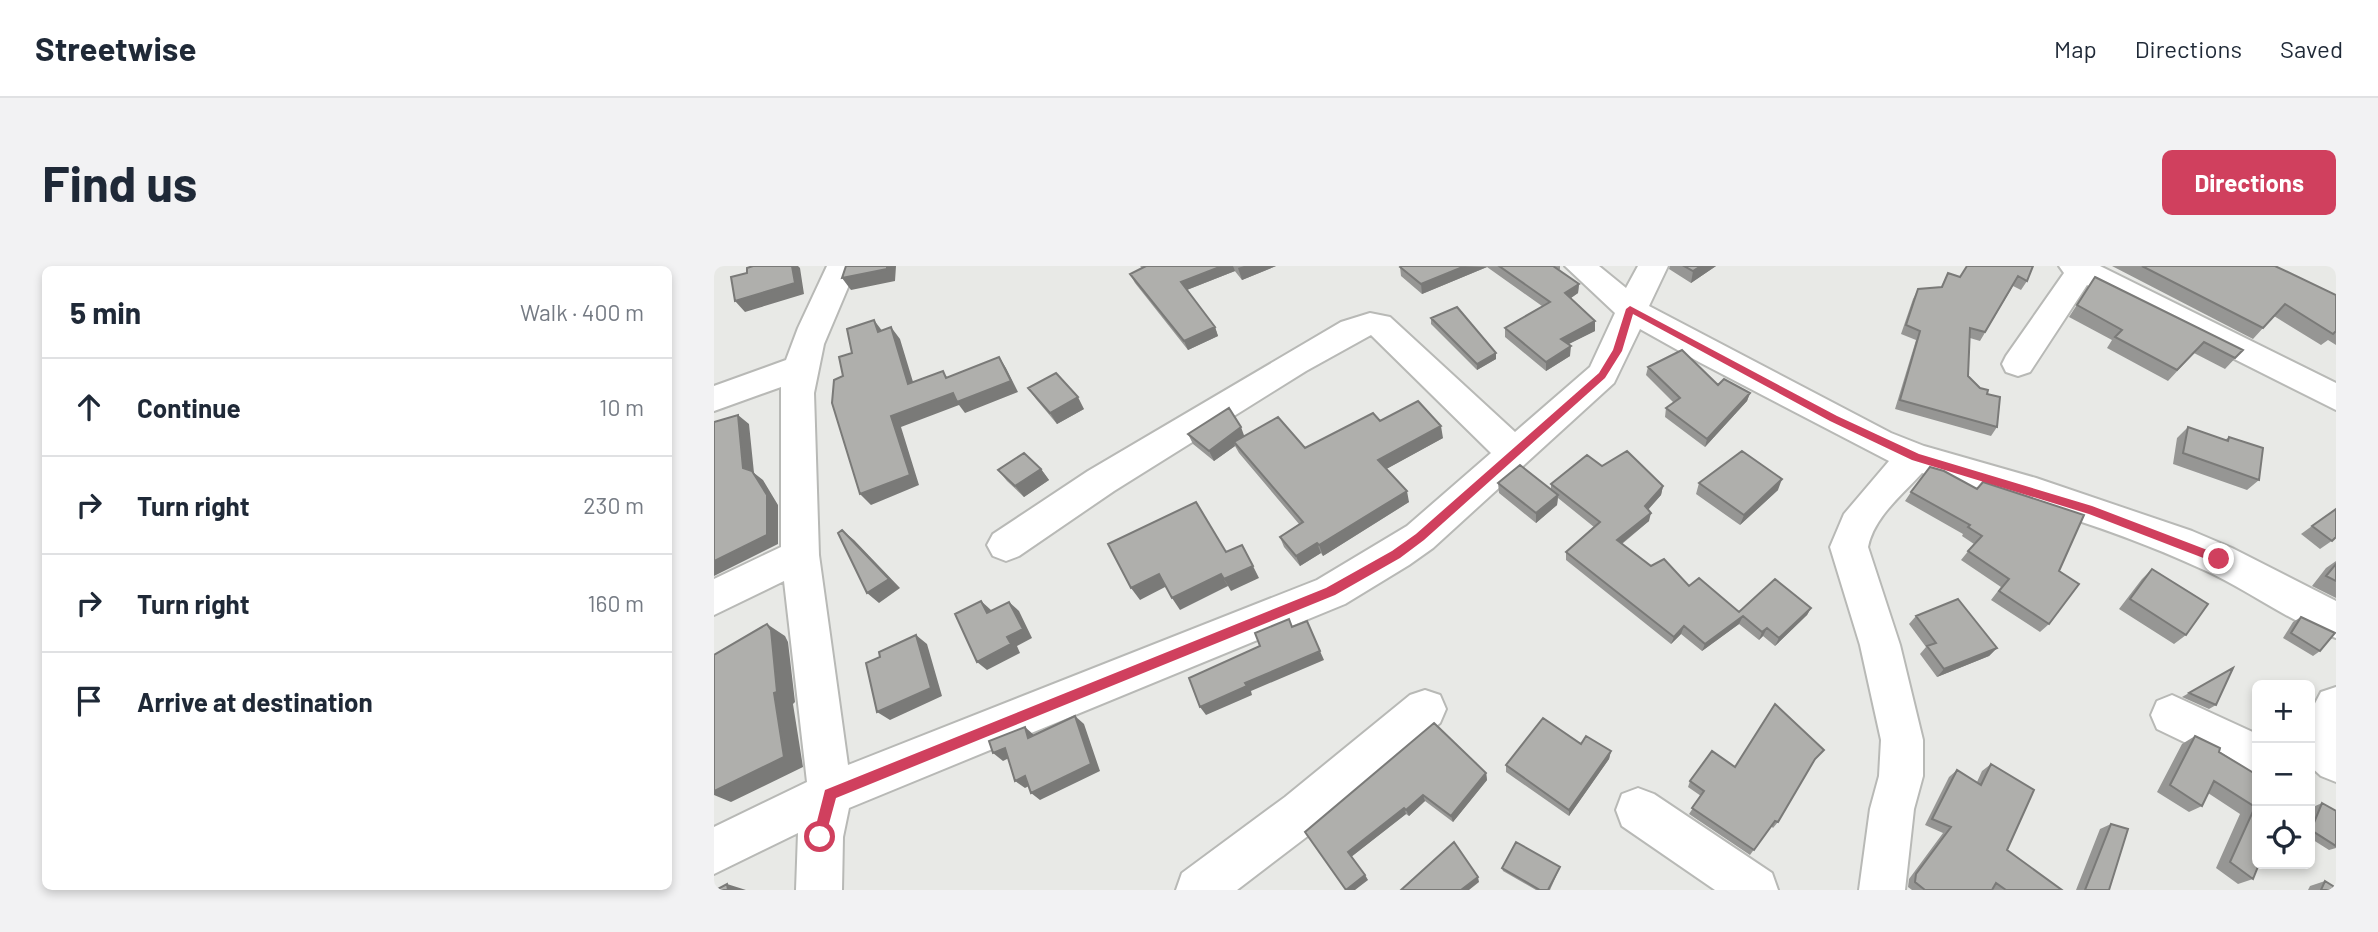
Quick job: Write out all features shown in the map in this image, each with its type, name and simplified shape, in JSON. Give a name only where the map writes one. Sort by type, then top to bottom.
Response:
[{"type":"street","points":[[819,890],[820,837],[830,794],[800,555],[798,381],[809,337],[842,266]]},
{"type":"street","points":[[1580,266],[1630,309],[1833,418],[1916,457],[2047,496],[2159,534],[2219,559],[2336,621]]},
{"type":"street","points":[[714,851],[830,794],[1331,592],[1396,554],[1420,537],[1602,375],[1617,351],[1630,309],[1654,266]]},
{"type":"street","points":[[2018,364],[2080,267],[2336,398]]},
{"type":"street","points":[[1006,545],[1175,435],[1338,337],[1370,324],[1379,326],[1513,452]]},
{"type":"street","points":[[714,399],[798,381]]},
{"type":"street","points":[[714,426],[798,381]]},
{"type":"street","points":[[1882,890],[1885,849],[1901,776],[1902,740],[1880,645],[1849,547],[1849,536],[1859,520],[1916,457]]},
{"type":"street","points":[[714,598],[800,555]]},
{"type":"street","points":[[2321,752],[2336,706]]},
{"type":"street","points":[[1199,890],[1309,807],[1424,709]]},
{"type":"street","points":[[2172,715],[2252,754]]},
{"type":"street","points":[[1638,810],[1755,890]]},
{"type":"building","points":[[792,266],[795,283],[735,301],[731,277],[747,273],[747,268]]},
{"type":"building","points":[[846,266],[887,266],[887,269],[842,278]]},
{"type":"building","points":[[1146,266],[1222,266],[1181,282],[1215,327],[1184,341],[1130,274]]},
{"type":"building","points":[[1401,266],[1465,266],[1421,284]]},
{"type":"building","points":[[1499,266],[1553,266],[1579,284],[1565,293],[1595,321],[1561,339],[1571,346],[1546,362],[1505,328],[1550,302]]},
{"type":"building","points":[[1684,266],[1701,266],[1693,271]]},
{"type":"building","points":[[1967,266],[2033,266],[2027,281],[2018,276],[1985,332],[1970,328],[1968,376],[1980,388],[1988,390],[1987,394],[2000,397],[1997,427],[1900,400],[1920,331],[1906,325],[1918,289],[1942,287],[1948,273],[1960,277]]},
{"type":"building","points":[[2142,266],[2275,266],[2336,295],[2336,331],[2333,334],[2285,304],[2263,328]]},
{"type":"building","points":[[2095,277],[2243,350],[2235,358],[2204,342],[2177,370],[2115,337],[2122,330],[2077,305]]},
{"type":"building","points":[[1457,307],[1496,353],[1477,364],[1431,318]]},
{"type":"building","points":[[874,320],[878,332],[891,327],[908,384],[943,371],[946,378],[999,357],[1011,381],[957,402],[953,393],[891,416],[910,475],[860,494],[832,403],[834,380],[843,376],[839,357],[852,353],[847,329]]},
{"type":"building","points":[[1682,350],[1718,385],[1724,379],[1750,393],[1707,439],[1666,408],[1680,398],[1648,367]]},
{"type":"building","points":[[1056,373],[1078,397],[1050,413],[1028,388]]},
{"type":"building","points":[[1418,401],[1441,426],[1378,460],[1407,491],[1319,545],[1317,543],[1296,556],[1280,537],[1303,522],[1234,442],[1278,417],[1305,448],[1373,413],[1380,421]]},
{"type":"building","points":[[1229,408],[1241,427],[1209,451],[1188,434]]},
{"type":"building","points":[[738,415],[743,468],[752,471],[767,495],[767,535],[714,561],[714,422]]},
{"type":"building","points":[[2188,427],[2228,441],[2229,437],[2263,448],[2259,480],[2183,453]]},
{"type":"building","points":[[1627,451],[1663,486],[1645,506],[1651,513],[1617,540],[1651,566],[1664,559],[1689,586],[1699,578],[1739,612],[1775,579],[1811,608],[1779,638],[1767,628],[1762,632],[1743,616],[1705,644],[1684,626],[1674,637],[1566,552],[1600,522],[1551,484],[1587,455],[1602,466]]},
{"type":"building","points":[[1742,451],[1782,479],[1744,515],[1699,483]]},
{"type":"building","points":[[1024,453],[1041,469],[1015,486],[998,470]]},
{"type":"building","points":[[1520,465],[1558,495],[1536,513],[1498,483]]},
{"type":"building","points":[[1930,467],[1944,471],[1977,489],[1983,482],[2084,515],[2059,571],[2079,584],[2049,624],[1999,591],[2009,579],[1968,551],[1982,536],[1968,527],[1970,525],[1911,492]]},
{"type":"building","points":[[1196,502],[1226,552],[1242,545],[1253,566],[1224,579],[1221,574],[1172,598],[1159,574],[1131,588],[1108,544]]},
{"type":"building","points":[[2336,509],[2336,537],[2332,541],[2312,526]]},
{"type":"building","points":[[842,530],[889,579],[867,593],[838,533]]},
{"type":"building","points":[[2336,564],[2336,581],[2326,576]]},
{"type":"building","points":[[2152,569],[2208,604],[2186,635],[2130,599]]},
{"type":"building","points":[[1958,599],[1997,648],[1944,669],[1927,646],[1936,643],[1916,616]]},
{"type":"building","points":[[981,601],[987,613],[1009,602],[1023,629],[1007,637],[1011,644],[977,662],[955,614]]},
{"type":"building","points":[[2301,617],[2335,633],[2320,651],[2291,633]]},
{"type":"building","points":[[1289,619],[1292,627],[1307,621],[1320,651],[1245,683],[1247,686],[1200,707],[1189,678],[1260,646],[1255,633]]},
{"type":"building","points":[[767,624],[771,630],[777,692],[774,693],[784,757],[714,791],[714,655]]},
{"type":"building","points":[[916,635],[931,688],[877,712],[866,663],[880,657],[879,652]]},
{"type":"building","points":[[2233,668],[2216,705],[2189,693]]},
{"type":"building","points":[[1775,704],[1824,750],[1815,759],[1778,822],[1775,821],[1754,850],[1692,808],[1704,791],[1690,781],[1712,751],[1735,767]]},
{"type":"building","points":[[1075,716],[1091,764],[1031,793],[1025,776],[1015,781],[1005,748],[993,753],[989,741],[1025,727],[1028,738]]},
{"type":"building","points":[[1543,718],[1581,744],[1586,736],[1611,751],[1569,810],[1506,765]]},
{"type":"building","points":[[1434,723],[1486,773],[1451,816],[1423,795],[1348,852],[1365,875],[1346,890],[1305,832]]},
{"type":"building","points":[[2195,736],[2220,748],[2219,752],[2252,772],[2252,805],[2214,781],[2202,806],[2170,785]]},
{"type":"building","points":[[1991,764],[2034,790],[2007,850],[2062,890],[2006,890],[1996,883],[1992,890],[1925,890],[1915,882],[1916,874],[1951,827],[1932,819],[1957,770],[1981,785]]},
{"type":"building","points":[[2322,803],[2336,811],[2336,846],[2315,833],[2315,820]]},
{"type":"building","points":[[2252,814],[2252,869],[2257,869],[2253,879],[2230,862]]},
{"type":"building","points":[[2111,824],[2128,829],[2109,890],[2085,890]]},
{"type":"building","points":[[1454,842],[1478,877],[1461,890],[1401,890]]},
{"type":"building","points":[[1516,842],[1560,867],[1548,890],[1540,890],[1502,868]]},
{"type":"building","points":[[2325,881],[2336,888],[2336,890],[2321,890]]},
{"type":"building","points":[[727,884],[728,890],[716,890]]},
{"type":"route","points":[[820,837],[830,794],[1331,592],[1396,554],[1420,537],[1602,375],[1617,351],[1630,309],[1879,442],[1916,457],[2092,510],[2219,559]]}]
